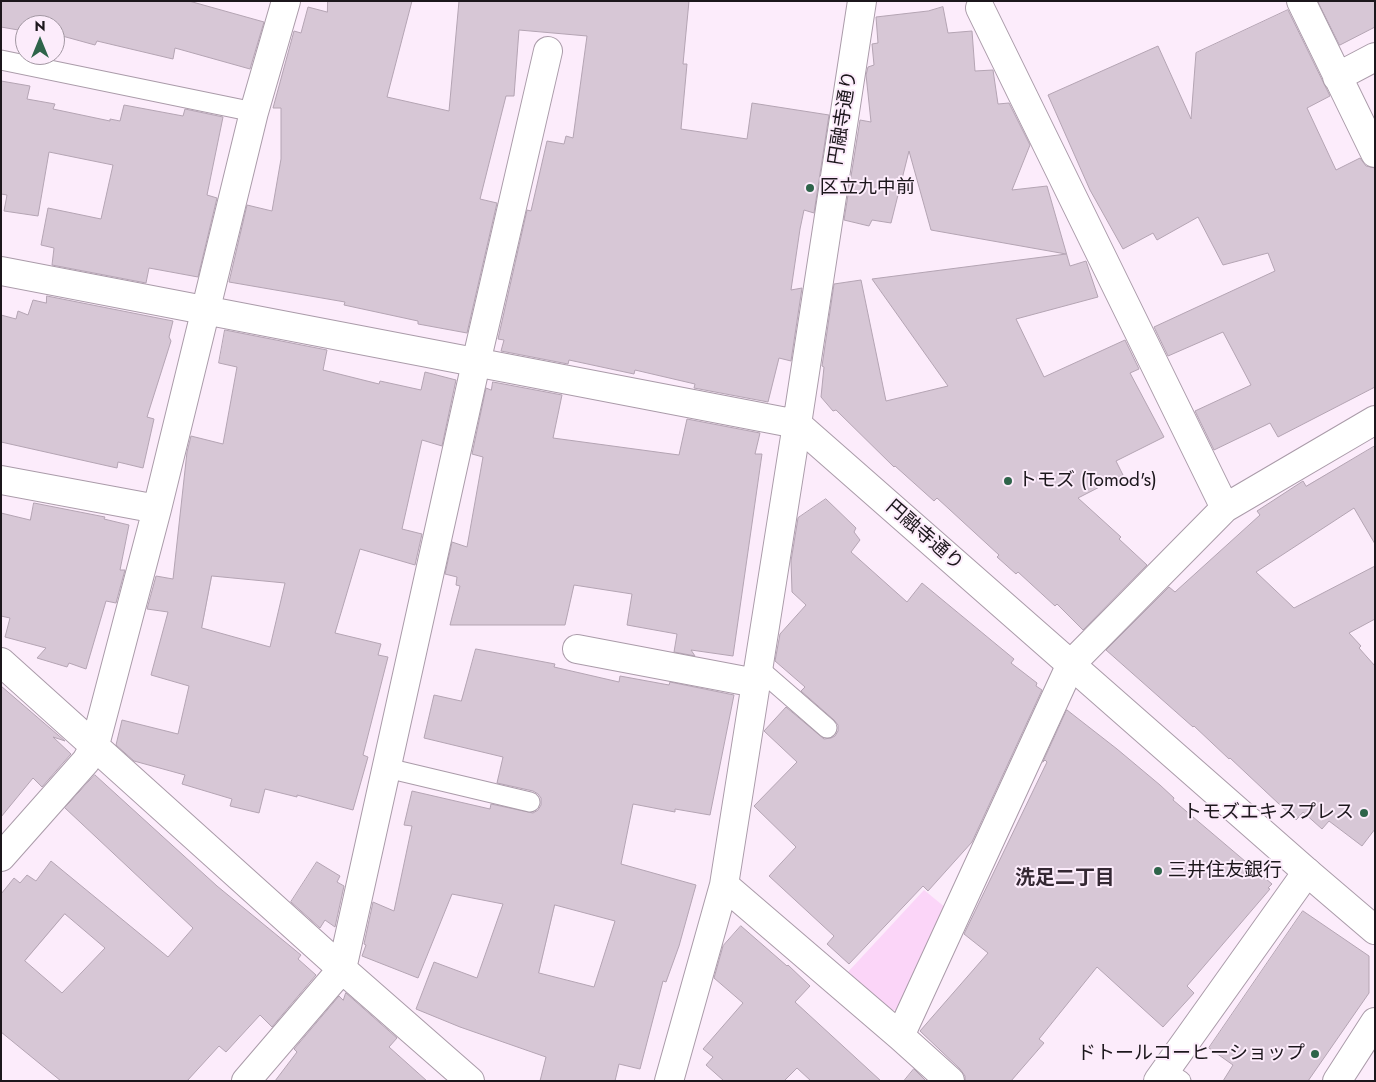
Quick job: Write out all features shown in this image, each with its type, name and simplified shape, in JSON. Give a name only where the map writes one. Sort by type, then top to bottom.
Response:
[{"type":"street","points":[[1,857],[86,761],[95,745],[156,509],[254,112],[286,1]]},
{"type":"street","name":"円融寺通り","points":[[862,1],[796,424],[1306,872],[1375,930]]},
{"type":"street","points":[[1301,1],[1375,153]]},
{"type":"street","points":[[981,5],[1225,508]]},
{"type":"street","points":[[246,1081],[342,969],[476,364],[548,51]]},
{"type":"street","points":[[1337,77],[1375,57]]},
{"type":"street","points":[[1,271],[205,309],[476,364],[796,424],[724,885],[669,1081]]},
{"type":"street","points":[[900,1036],[1071,664],[1225,508],[1375,420]]},
{"type":"street","points":[[1,480],[156,509]]},
{"type":"street","points":[[576,649],[757,675]]},
{"type":"street","points":[[1,662],[342,969],[470,1081]]},
{"type":"street","points":[[1168,1077],[1306,872]]},
{"type":"street","points":[[724,885],[950,1081]]},
{"type":"street","points":[[1337,1081],[1375,1022]]},
{"type":"lane","points":[[1,60],[254,112]]},
{"type":"lane","points":[[757,675],[827,728]]},
{"type":"lane","points":[[387,768],[530,802]]},
{"type":"shaded area","points":[[924,890],[946,908],[901,1010],[887,1010],[847,973]]},
{"type":"building","points":[[1,1],[189,1],[264,22],[250,69],[175,48],[173,59],[97,41],[95,45],[65,37],[65,15],[15,15],[15,29],[1,27]]},
{"type":"building","points":[[328,1],[412,1],[387,97],[449,111],[459,1],[689,1],[683,64],[687,64],[681,129],[747,139],[752,103],[829,115],[814,213],[804,210],[800,229],[791,290],[802,288],[791,361],[779,358],[768,402],[694,388],[695,384],[635,370],[634,374],[569,360],[568,364],[501,351],[504,340],[498,339],[527,210],[531,211],[547,141],[564,144],[566,136],[573,138],[587,36],[519,30],[514,96],[506,96],[480,199],[497,203],[467,333],[418,324],[418,321],[344,305],[345,302],[229,282],[247,205],[272,211],[281,159],[281,108],[273,108],[294,31],[301,33],[308,7],[327,12]]},
{"type":"building","points":[[1318,1],[1375,1],[1375,27],[1340,45]]},
{"type":"building","points":[[943,7],[948,33],[972,31],[975,71],[993,70],[998,104],[1009,103],[1030,145],[1012,190],[1047,186],[1070,266],[1086,261],[1098,297],[1016,319],[1044,377],[1125,340],[1139,369],[1130,373],[1164,437],[1116,461],[1123,475],[1078,498],[1121,537],[1119,539],[1147,565],[1083,630],[1057,604],[1055,606],[1018,572],[1016,574],[997,557],[999,555],[937,498],[934,501],[894,467],[836,410],[833,411],[821,397],[824,367],[822,366],[834,284],[861,280],[886,401],[948,386],[872,279],[1066,254],[931,230],[909,151],[891,223],[872,220],[869,226],[844,220],[860,120],[871,122],[866,75],[868,67],[874,65],[872,44],[878,43],[876,17],[928,11]]},
{"type":"building","points":[[1288,10],[1330,96],[1307,108],[1336,170],[1360,158],[1366,166],[1375,168],[1375,387],[1278,437],[1270,423],[1214,450],[1195,411],[1251,385],[1223,332],[1168,356],[1154,327],[1275,271],[1268,253],[1223,265],[1198,217],[1157,240],[1153,233],[1123,249],[1090,190],[1048,95],[1158,46],[1191,119],[1196,53]]},
{"type":"building","points":[[1,81],[30,86],[27,99],[55,104],[53,109],[110,121],[110,119],[120,121],[124,105],[183,116],[185,109],[223,117],[207,195],[217,198],[198,277],[149,268],[146,283],[52,265],[54,248],[41,245],[48,208],[101,219],[113,165],[49,152],[38,216],[4,211],[7,195],[1,194]]},
{"type":"building","points":[[47,296],[173,321],[169,337],[171,341],[147,417],[154,419],[143,468],[118,462],[117,468],[1,442],[1,315],[16,319],[18,311],[28,315],[33,300],[46,303]]},
{"type":"building","points":[[225,330],[327,350],[323,370],[379,384],[380,381],[421,390],[425,372],[456,380],[442,446],[422,440],[402,529],[422,534],[415,565],[360,549],[335,633],[381,644],[378,655],[388,657],[363,755],[368,757],[353,810],[297,795],[297,797],[265,789],[259,813],[230,806],[232,799],[182,784],[185,775],[134,761],[116,745],[122,720],[178,734],[189,686],[151,675],[168,612],[147,609],[156,576],[173,579],[187,452],[191,436],[223,444],[237,367],[219,363]],"holes":[[[212,576],[285,583],[270,647],[202,628]]]},
{"type":"building","points":[[493,382],[562,395],[553,438],[679,455],[687,419],[760,433],[755,454],[762,454],[733,656],[691,650],[695,656],[674,652],[677,634],[627,625],[632,594],[574,585],[565,625],[450,625],[460,586],[456,585],[457,577],[445,574],[452,542],[467,547],[483,457],[472,454],[486,388],[491,390]]},
{"type":"building","points":[[1375,446],[1375,544],[1354,508],[1256,572],[1294,608],[1375,566],[1375,619],[1349,633],[1375,666],[1375,829],[1362,846],[1329,821],[1322,829],[1303,812],[1296,820],[1230,758],[1106,650],[1169,587],[1175,592],[1260,515],[1257,511],[1303,481],[1306,486]]},
{"type":"building","points":[[826,499],[856,528],[854,532],[860,540],[851,552],[907,602],[922,583],[1014,659],[1011,663],[1037,683],[1036,686],[1042,690],[972,842],[928,891],[923,886],[849,964],[827,944],[834,936],[769,876],[796,847],[754,806],[797,762],[764,731],[786,707],[824,739],[835,736],[838,731],[838,725],[834,720],[801,691],[805,687],[775,661],[780,634],[806,605],[792,592],[791,561],[798,518]]},
{"type":"building","points":[[34,503],[105,517],[104,519],[129,525],[120,570],[125,570],[116,603],[106,601],[86,669],[69,663],[67,667],[37,658],[46,648],[5,637],[10,618],[1,616],[1,513],[30,520]]},
{"type":"building","points":[[476,649],[555,664],[554,667],[619,682],[620,676],[669,685],[670,682],[734,695],[710,815],[675,809],[675,812],[633,804],[621,864],[696,885],[679,946],[666,982],[663,981],[640,1069],[619,1064],[615,1081],[540,1081],[546,1057],[460,1027],[416,1009],[434,962],[477,978],[503,904],[452,894],[418,978],[362,956],[366,945],[364,944],[373,902],[394,911],[412,826],[404,825],[412,791],[490,809],[491,804],[533,813],[541,805],[541,798],[533,791],[497,783],[503,757],[424,738],[434,695],[461,701]],"holes":[[[555,905],[615,921],[594,987],[539,973]]]},
{"type":"building","points":[[1,686],[65,741],[53,737],[71,754],[42,787],[33,778],[1,817]]},
{"type":"building","points":[[1067,710],[1160,785],[1174,798],[1173,800],[1272,884],[1268,888],[1270,889],[1187,986],[1194,993],[1163,1027],[1097,967],[1039,1039],[1044,1043],[1011,1081],[965,1081],[965,1076],[960,1069],[920,1031],[988,953],[964,934],[1047,762],[1045,760],[1043,762]]},
{"type":"building","points":[[95,775],[217,886],[301,955],[298,959],[316,975],[272,1027],[260,1015],[226,1052],[219,1046],[187,1081],[61,1081],[1,1032],[1,894],[14,878],[20,883],[27,875],[36,881],[51,861],[168,957],[193,928],[65,808]],"holes":[[[65,914],[105,948],[62,993],[25,961]]]},
{"type":"building","points":[[317,862],[340,876],[337,882],[344,886],[335,927],[325,920],[320,928],[291,902]]},
{"type":"building","points":[[1303,911],[1369,956],[1369,993],[1308,1081],[1223,1081],[1233,1065],[1209,1048]]},
{"type":"building","points":[[741,926],[810,986],[795,1002],[881,1081],[811,1081],[797,1068],[784,1081],[724,1081],[706,1065],[713,1057],[703,1049],[743,1003],[714,978],[723,946]]},
{"type":"building","points":[[346,993],[397,1038],[389,1047],[427,1081],[275,1081],[297,1052],[294,1049],[339,996],[343,1000]]},
{"type":"building","points":[[914,1069],[926,1081],[904,1081]]},
{"type":"place","name":"区立九中前","points":[[810,188]]},
{"type":"place","name":"トモズ (Tomod's)","points":[[1008,481]]},
{"type":"place","name":"トモズエキスプレス","points":[[1364,813]]},
{"type":"place","name":"三井住友銀行","points":[[1158,871]]},
{"type":"place","name":"ドトールコーヒーショップ","points":[[1315,1054]]},
{"type":"district","name":"洗足二丁目","points":[[1065,879]]}]
